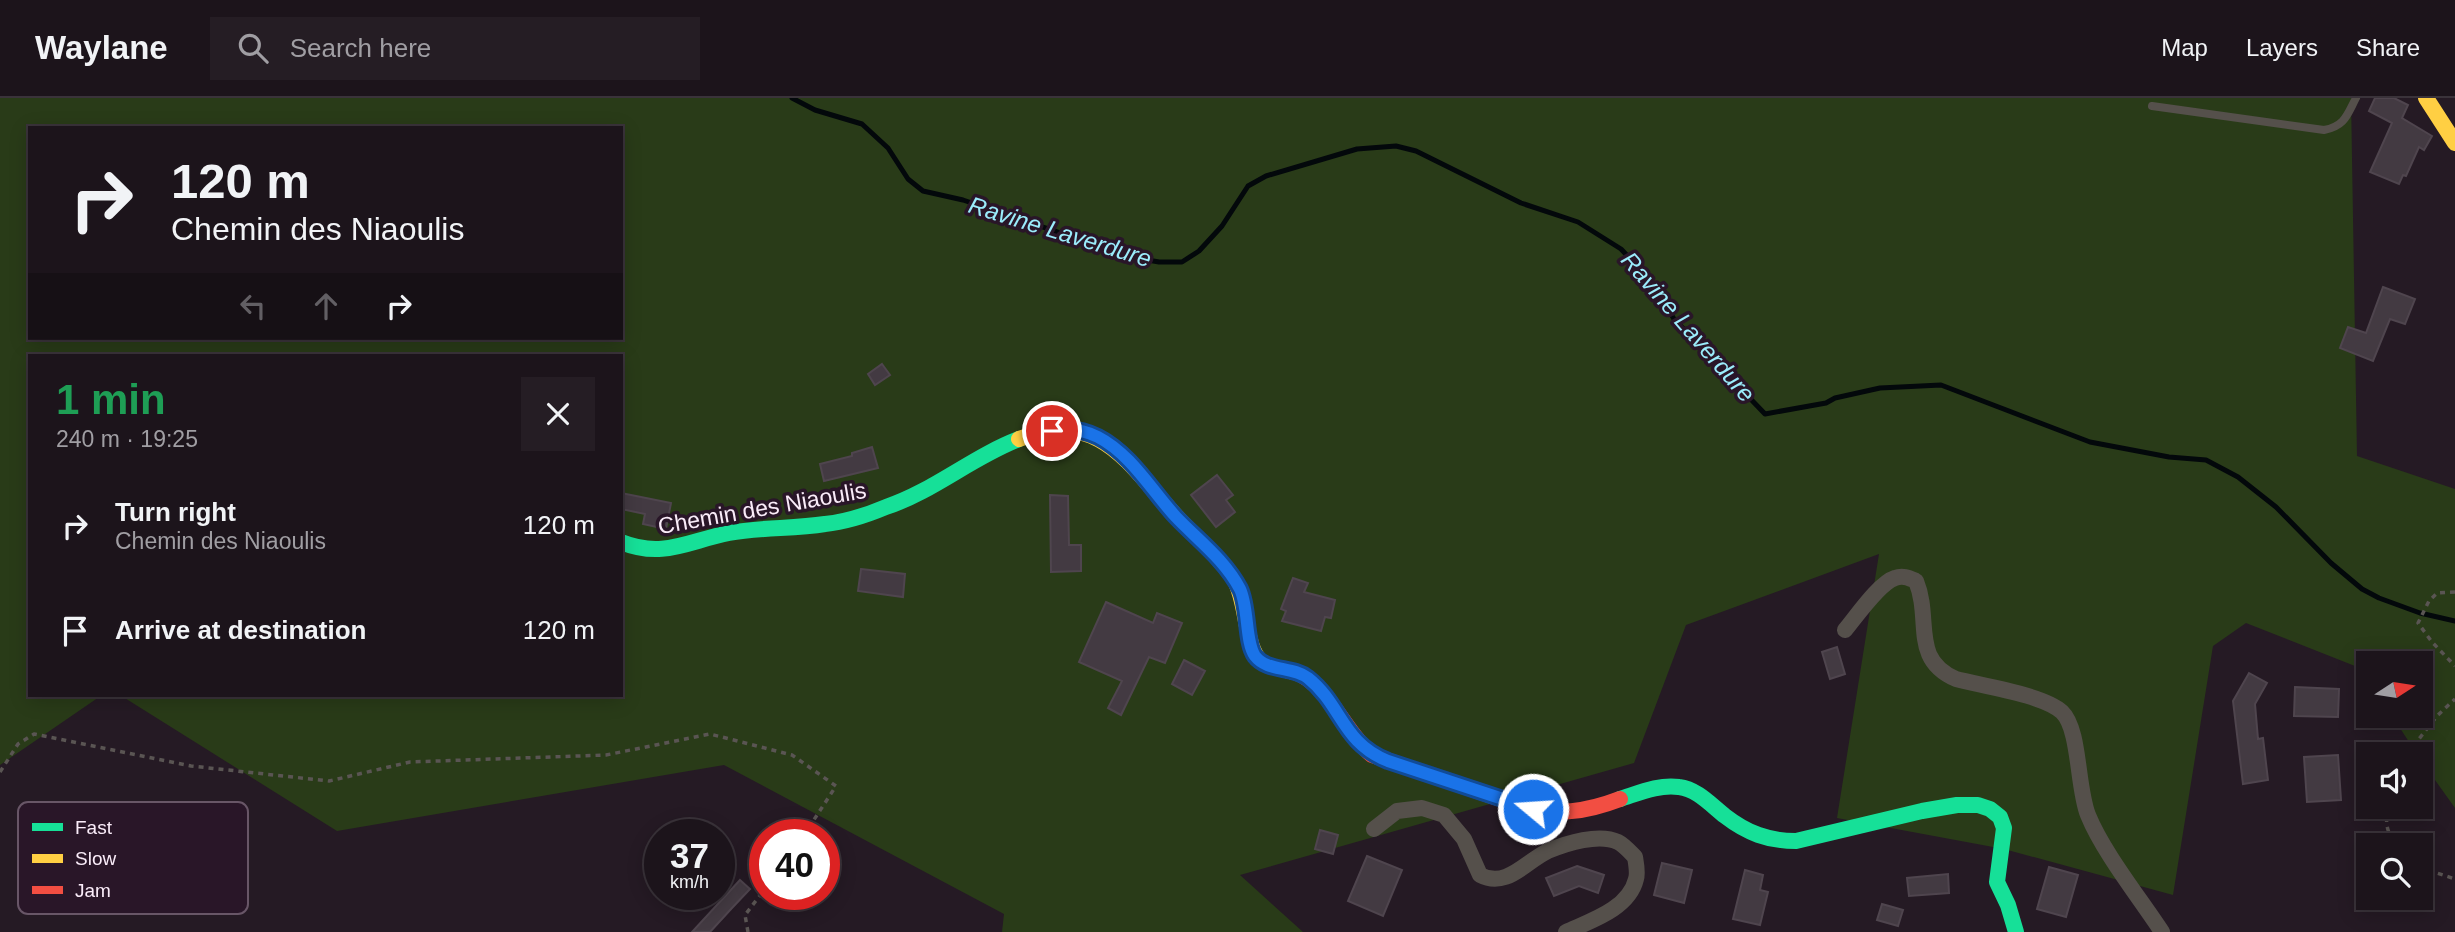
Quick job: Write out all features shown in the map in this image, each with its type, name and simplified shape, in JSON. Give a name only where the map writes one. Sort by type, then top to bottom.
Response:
[{"type":"street","points":[[2426,98],[2455,143]]},
{"type":"street","name":"Chemin des Niaoulis","points":[[623,543],[644,551],[657,551],[682,547],[723,534],[828,524],[880,510],[930,489],[1013,440],[1066,428],[1098,437],[1126,459],[1234,578],[1246,608],[1256,657],[1267,665],[1292,670],[1307,677],[1321,692],[1353,738],[1372,755],[1550,813],[1583,812],[1653,789],[1680,787],[1695,792],[1752,835],[1780,842],[1796,841],[1957,805],[1990,808],[2000,817],[2004,828],[1997,883],[2008,905],[2015,932]]},
{"type":"street","points":[[1845,630],[1893,578],[1905,577],[1916,581],[1921,594],[1928,652],[1933,665],[1956,679],[2051,703],[2065,715],[2072,730],[2081,792],[2088,814],[2098,835],[2162,932]]},
{"type":"street","points":[[1374,830],[1397,811],[1422,808],[1444,815],[1464,839],[1480,875],[1489,880],[1504,878],[1523,869],[1546,852],[1571,843],[1604,838],[1620,842],[1635,856],[1637,878],[1629,895],[1609,912],[1566,932]]},
{"type":"lane","points":[[2152,106],[2324,130],[2336,128],[2356,98]]},
{"type":"path","points":[[2455,592],[2437,593],[2429,601],[2418,623],[2455,666]]},
{"type":"path","points":[[2417,742],[2455,699]]},
{"type":"path","points":[[0,772],[18,744],[34,734],[191,766],[329,781],[410,762],[606,755],[710,734],[792,755],[836,786],[814,819]]},
{"type":"path","points":[[2433,871],[2455,878]]},
{"type":"path","points":[[748,932],[745,915],[749,910]]},
{"type":"green space","points":[[0,98],[2351,98],[2357,456],[2455,489],[2455,808],[2433,777],[2433,742],[2409,742],[2400,728],[2433,728],[2433,651],[2356,651],[2356,666],[2246,623],[2213,646],[2173,895],[2004,849],[1837,818],[1879,554],[1686,625],[1634,763],[1240,875],[1303,932],[1002,932],[1004,914],[840,827],[840,819],[825,819],[724,765],[337,831],[123,697],[623,697],[623,354],[28,354],[28,697],[99,697],[0,765]]},
{"type":"building","points":[[2375,98],[2394,98],[2408,105],[2402,118],[2432,136],[2424,150],[2419,147],[2406,176],[2403,175],[2399,184],[2370,172],[2392,123],[2369,111]]},
{"type":"building","points":[[2383,287],[2415,299],[2405,324],[2390,319],[2373,361],[2340,348],[2348,327],[2366,333]]},
{"type":"building","points":[[882,364],[890,375],[875,385],[868,374]]},
{"type":"building","points":[[872,447],[878,468],[824,481],[820,464],[852,456],[852,453]]},
{"type":"building","points":[[1217,475],[1233,495],[1226,500],[1235,512],[1216,527],[1191,495]]},
{"type":"building","points":[[623,493],[671,503],[666,529],[643,524],[645,514],[623,509]]},
{"type":"building","points":[[1050,495],[1068,496],[1069,545],[1081,545],[1081,571],[1051,572]]},
{"type":"building","points":[[861,569],[905,574],[903,597],[858,591]]},
{"type":"building","points":[[1293,578],[1308,583],[1304,592],[1335,600],[1331,618],[1325,617],[1321,631],[1282,621],[1286,611],[1281,609]]},
{"type":"building","points":[[1106,602],[1153,623],[1157,613],[1182,623],[1165,663],[1149,657],[1121,715],[1108,708],[1122,681],[1079,662]]},
{"type":"building","points":[[1837,647],[1845,674],[1830,679],[1822,652]]},
{"type":"building","points":[[1184,660],[1205,671],[1192,695],[1172,684]]},
{"type":"building","points":[[2249,673],[2267,683],[2255,704],[2258,739],[2263,738],[2268,780],[2243,784],[2233,701]]},
{"type":"building","points":[[2295,687],[2339,689],[2338,717],[2294,716]]},
{"type":"building","points":[[2338,755],[2341,800],[2307,802],[2304,757]]},
{"type":"building","points":[[1320,830],[1338,835],[1333,854],[1315,849]]},
{"type":"building","points":[[1367,856],[1402,870],[1383,916],[1348,901]]},
{"type":"building","points":[[1662,863],[1692,870],[1684,903],[1654,895]]},
{"type":"building","points":[[1577,866],[1604,875],[1598,893],[1579,886],[1554,896],[1546,878]]},
{"type":"building","points":[[2049,867],[2078,875],[2066,917],[2037,909]]},
{"type":"building","points":[[1745,870],[1763,875],[1760,890],[1768,892],[1760,925],[1733,919]]},
{"type":"building","points":[[1948,874],[1949,893],[1909,896],[1907,878]]},
{"type":"building","points":[[740,880],[749,890],[735,905],[735,885]]},
{"type":"building","points":[[1882,904],[1903,910],[1898,926],[1877,920]]},
{"type":"building","points":[[712,910],[730,910],[710,932],[692,932]]},
{"type":"waterway","name":"Ravine Laverdure","points":[[792,98],[815,110],[862,124],[888,148],[908,179],[923,191],[963,200],[1131,257],[1159,262],[1182,262],[1199,251],[1222,226],[1248,186],[1266,176],[1357,149],[1396,146],[1416,151],[1521,203],[1578,222],[1621,249],[1650,280],[1674,319],[1765,414],[1826,403],[1835,398],[1880,388],[1941,385],[2090,442],[2169,457],[2206,460],[2238,477],[2276,507],[2331,563],[2362,589],[2420,613],[2455,621]]},
{"type":"traffic: fast","points":[[623,543],[636,547],[663,549],[741,531],[813,526],[849,520],[904,500],[1019,439]]},
{"type":"traffic: fast","points":[[1620,799],[1657,788],[1686,788],[1750,831],[1767,838],[1796,841],[1957,805],[1978,805],[1990,809],[2000,817],[2004,828],[1997,882],[2008,905],[2016,932]]},
{"type":"traffic: slow","points":[[2426,98],[2455,143]]},
{"type":"traffic: slow","points":[[1019,439],[1047,431],[1071,431],[1092,436],[1110,446],[1143,478],[1234,579],[1242,600],[1252,648],[1257,657],[1267,665],[1294,672]]},
{"type":"traffic: jam","points":[[1294,672],[1317,686],[1372,755],[1534,809],[1571,811],[1620,799]]},
{"type":"route","points":[[1052,431],[1066,428],[1098,437],[1126,459],[1234,578],[1246,608],[1253,653],[1256,657],[1267,665],[1292,670],[1307,677],[1321,692],[1353,738],[1372,755],[1533,809]]}]
